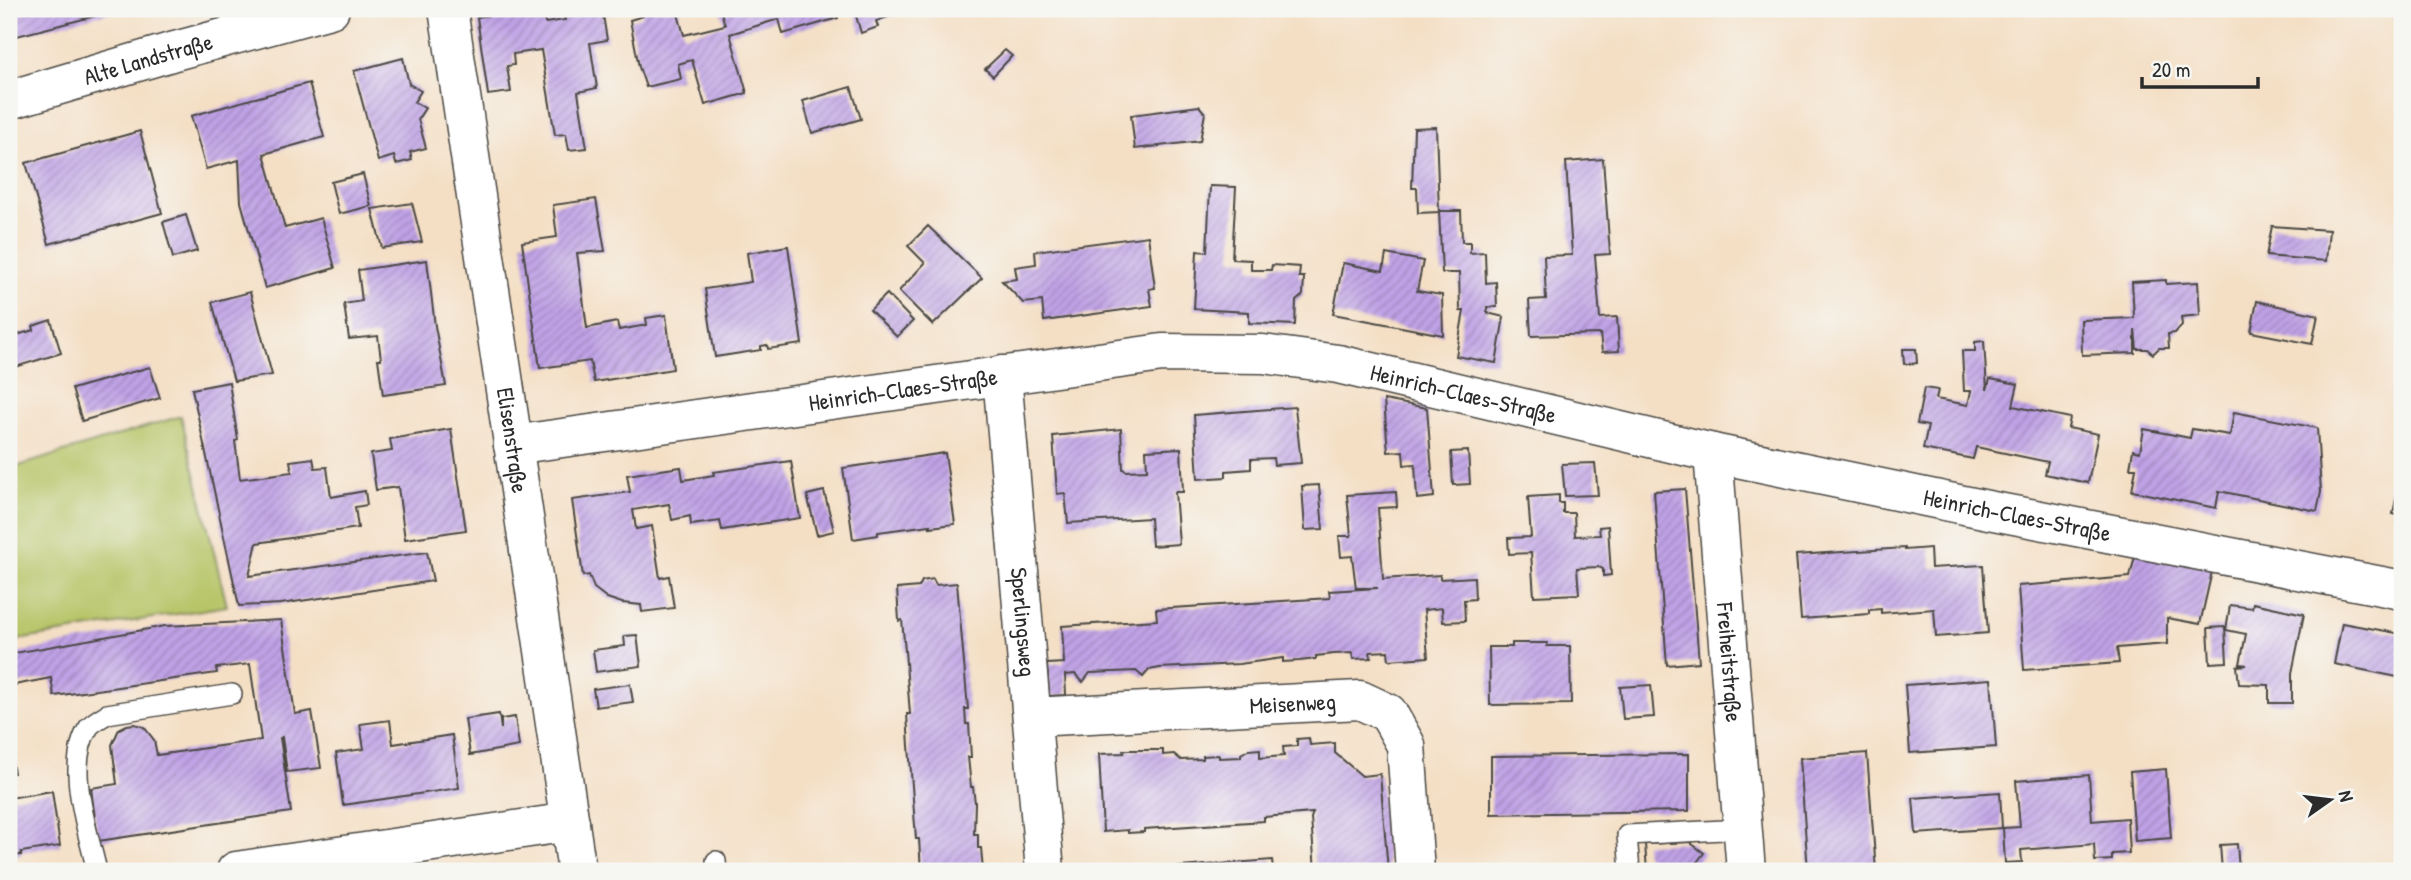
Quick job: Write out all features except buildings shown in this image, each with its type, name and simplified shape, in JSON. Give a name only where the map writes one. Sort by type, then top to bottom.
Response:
[{"type":"street","name":"Alte Landstraße","points":[[9,100],[330,9]]},
{"type":"street","name":"Elisenstraße","points":[[448,9],[577,871]]},
{"type":"street","name":"Heinrich-Claes-Straße","points":[[513,445],[1162,353],[1263,354],[1338,364],[1713,453],[1988,510],[2402,590]]},
{"type":"street","name":"Sperlingsweg","points":[[1002,375],[1045,871]]},
{"type":"street","name":"Freiheitstraße","points":[[1713,453],[1746,871]]},
{"type":"street","name":"Meisenweg","points":[[1032,717],[1360,700],[1388,713],[1406,745],[1415,871]]},
{"type":"street","points":[[236,871],[570,822]]},
{"type":"lane","points":[[97,871],[78,788],[79,749],[90,725],[107,714],[232,694]]},
{"type":"lane","points":[[1630,871],[1628,835],[1743,829]]},
{"type":"green space","points":[[181,416],[227,606],[11,641],[9,469]]}]
